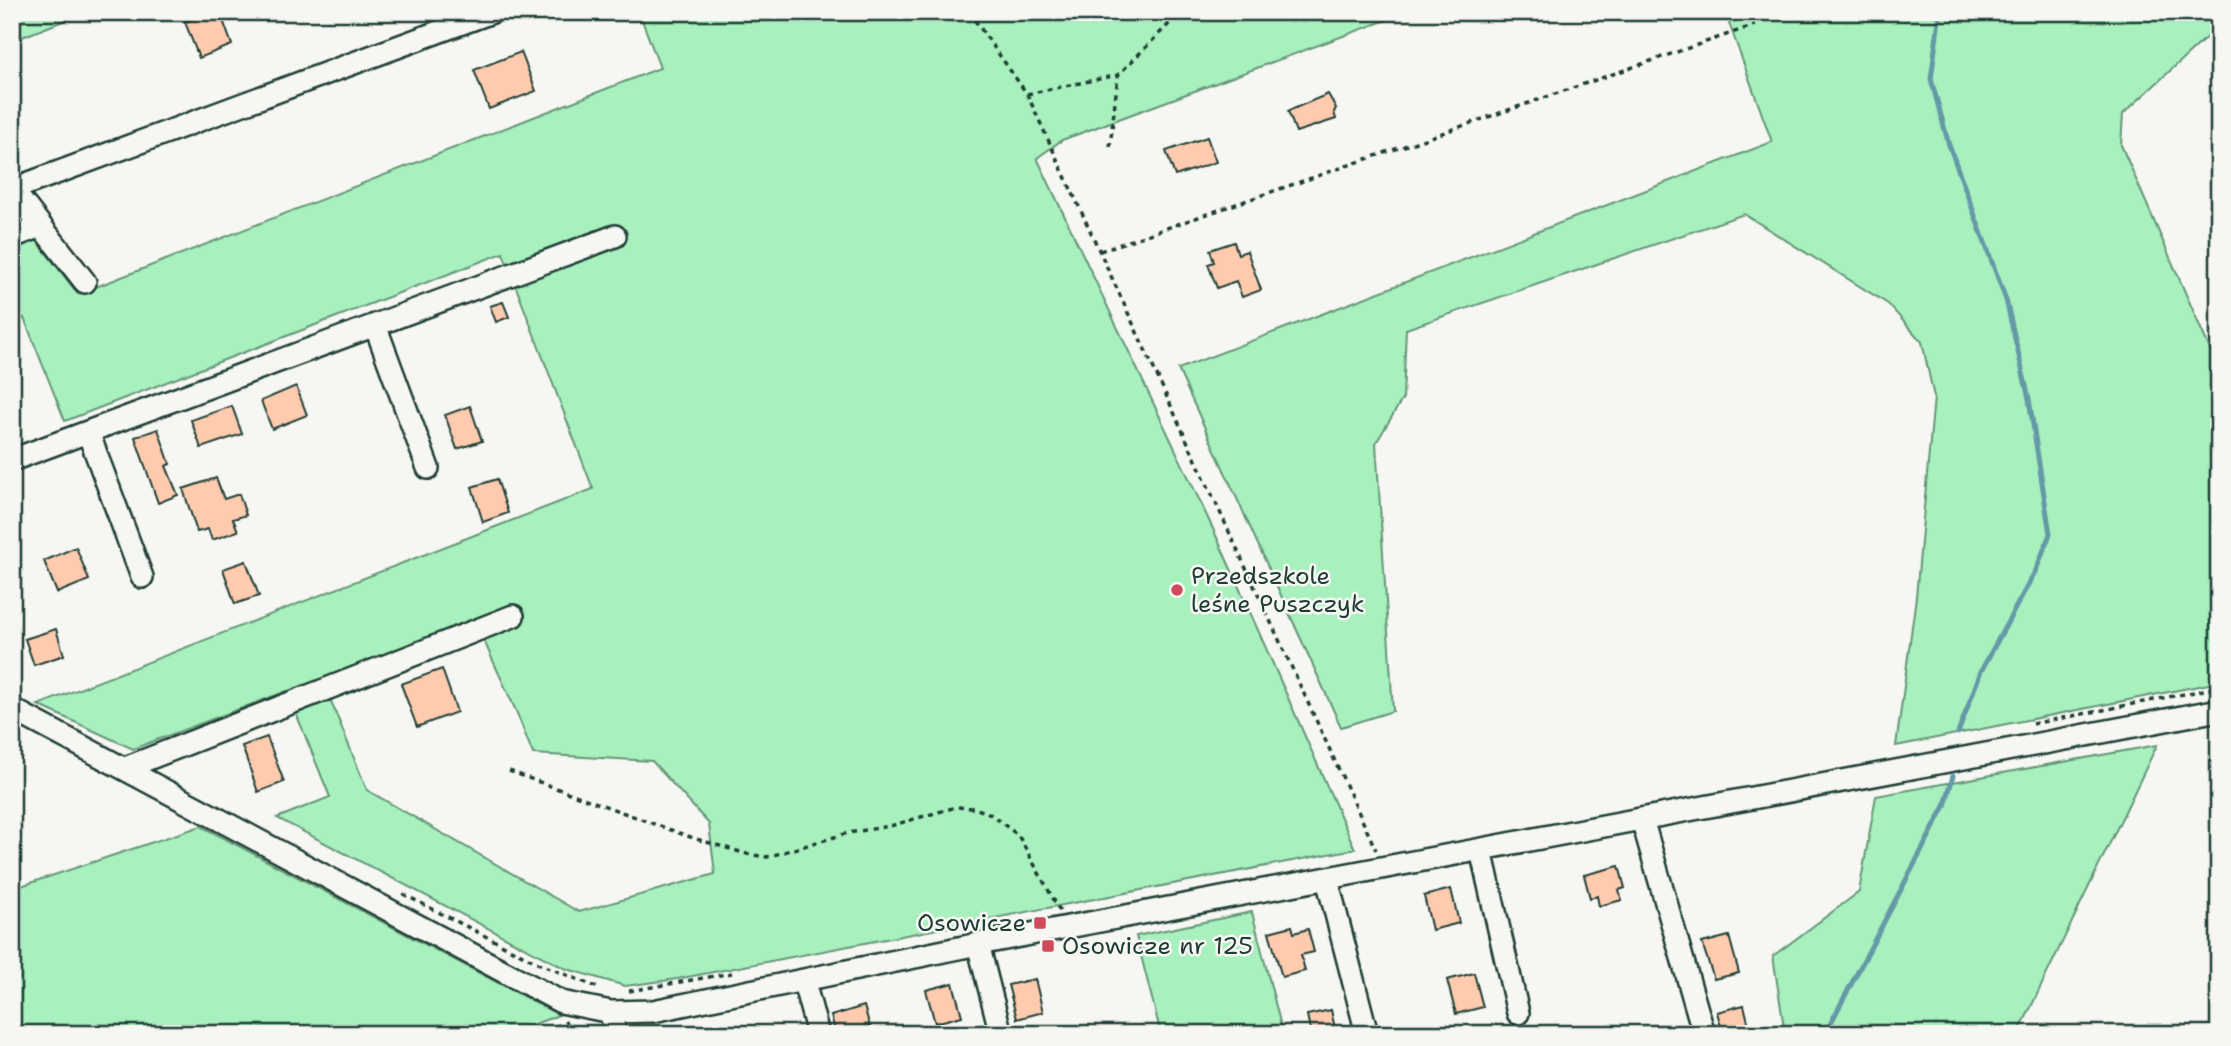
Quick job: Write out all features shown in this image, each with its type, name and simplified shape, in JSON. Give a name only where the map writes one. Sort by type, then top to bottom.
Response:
[{"type":"street","points":[[85,282],[13,189],[492,12]]},
{"type":"street","points":[[12,237],[41,226]]},
{"type":"street","points":[[12,460],[615,236]]},
{"type":"street","points":[[375,325],[428,468]]},
{"type":"street","points":[[88,432],[142,577]]},
{"type":"street","points":[[125,768],[513,616]]},
{"type":"street","points":[[12,709],[561,1002],[612,1002],[653,1011],[978,944],[1067,915],[1327,879],[2219,710]]},
{"type":"street","points":[[1642,819],[1703,1034]]},
{"type":"street","points":[[1481,850],[1518,1013]]},
{"type":"street","points":[[1327,879],[1367,1034]]},
{"type":"street","points":[[978,944],[1001,1034]]},
{"type":"street","points":[[804,982],[818,1034]]},
{"type":"street","points":[[612,1002],[615,1034]]},
{"type":"path","points":[[970,12],[1027,94],[1385,868]]},
{"type":"path","points":[[1027,94],[1118,75],[1181,12]]},
{"type":"path","points":[[1100,251],[1755,24]]},
{"type":"path","points":[[1110,147],[1118,75]]},
{"type":"path","points":[[2032,724],[2219,687]]},
{"type":"path","points":[[509,771],[693,838],[767,857],[848,833],[890,826],[956,807],[972,808],[987,812],[1018,835],[1067,915]]},
{"type":"path","points":[[397,891],[587,985],[612,1002]]},
{"type":"path","points":[[625,991],[738,972]]},
{"type":"green space","points":[[12,12],[86,12],[12,41]]},
{"type":"green space","points":[[639,12],[1408,12],[1062,140],[1037,158],[1214,531],[1355,849],[677,979],[625,986],[564,968],[277,818],[330,797],[287,691],[133,749],[38,705],[593,489],[503,253],[65,421],[24,318],[12,322],[12,209],[78,294],[660,68]],"holes":[[[479,630],[533,754],[652,761],[709,824],[715,874],[579,912],[367,790],[326,689]]]},
{"type":"green space","points":[[1725,12],[2219,12],[2219,26],[2123,114],[2121,145],[2219,370],[2219,682],[1896,746],[1916,597],[1934,397],[1922,342],[1888,304],[1744,214],[1406,329],[1403,398],[1376,443],[1393,711],[1341,727],[1178,369],[1772,142]]},
{"type":"green space","points":[[2157,745],[2018,1034],[1785,1034],[1773,956],[1859,892],[1876,796]]},
{"type":"green space","points":[[201,826],[559,1015],[507,1034],[12,1034],[12,889]]},
{"type":"green space","points":[[1252,912],[1283,1034],[1161,1034],[1136,936]]},
{"type":"building","points":[[211,12],[220,12],[232,45],[199,58],[185,22]]},
{"type":"building","points":[[521,52],[536,91],[489,109],[474,70]]},
{"type":"building","points":[[1328,94],[1336,108],[1336,119],[1296,132],[1288,111]]},
{"type":"building","points":[[1207,137],[1216,162],[1175,176],[1166,151]]},
{"type":"building","points":[[1234,242],[1238,254],[1247,251],[1261,290],[1242,297],[1236,281],[1217,288],[1208,264],[1214,262],[1210,250]]},
{"type":"building","points":[[503,302],[509,317],[496,322],[490,306]]},
{"type":"building","points":[[296,386],[307,415],[272,429],[261,401]]},
{"type":"building","points":[[232,406],[242,434],[201,448],[191,420]]},
{"type":"building","points":[[470,406],[482,441],[457,449],[445,415]]},
{"type":"building","points":[[158,429],[170,464],[166,466],[178,495],[158,503],[135,437]]},
{"type":"building","points":[[216,478],[224,499],[239,494],[246,515],[233,519],[238,531],[212,540],[208,529],[197,532],[183,489]]},
{"type":"building","points":[[497,479],[508,513],[483,522],[472,487]]},
{"type":"building","points":[[76,547],[89,580],[57,593],[44,561]]},
{"type":"building","points":[[246,561],[259,596],[235,604],[223,569]]},
{"type":"building","points":[[56,629],[64,655],[34,665],[25,639]]},
{"type":"building","points":[[442,669],[457,712],[417,727],[401,684]]},
{"type":"building","points":[[267,737],[284,782],[258,792],[242,746]]},
{"type":"building","points":[[1619,866],[1625,888],[1619,890],[1622,900],[1599,906],[1597,896],[1590,898],[1584,875]]},
{"type":"building","points":[[1451,889],[1459,923],[1432,930],[1424,896]]},
{"type":"building","points":[[1292,926],[1294,933],[1308,929],[1314,952],[1301,955],[1305,971],[1282,977],[1269,932]]},
{"type":"building","points":[[1729,936],[1739,973],[1714,979],[1702,943]]},
{"type":"building","points":[[1474,973],[1483,1007],[1456,1014],[1447,980]]},
{"type":"building","points":[[1035,979],[1043,1012],[1017,1019],[1008,985]]},
{"type":"building","points":[[953,983],[962,1016],[935,1023],[926,990]]},
{"type":"building","points":[[1744,1005],[1751,1034],[1723,1034],[1717,1012]]},
{"type":"building","points":[[864,1006],[872,1034],[836,1034],[831,1016]]},
{"type":"building","points":[[1331,1010],[1336,1034],[1311,1034],[1307,1015]]},
{"type":"waterway","points":[[1940,12],[1931,79],[1949,145],[2006,300],[2029,399],[2050,534],[2036,570],[1981,671],[1958,733]]},
{"type":"waterway","points":[[1825,1034],[1945,806],[1953,776]]},
{"type":"place","name":"Przedszkole leśne Puszczyk","points":[[1177,590]]},
{"type":"place","name":"Osowicze","points":[[1040,923]]},
{"type":"place","name":"Osowicze nr 125","points":[[1048,946]]}]
